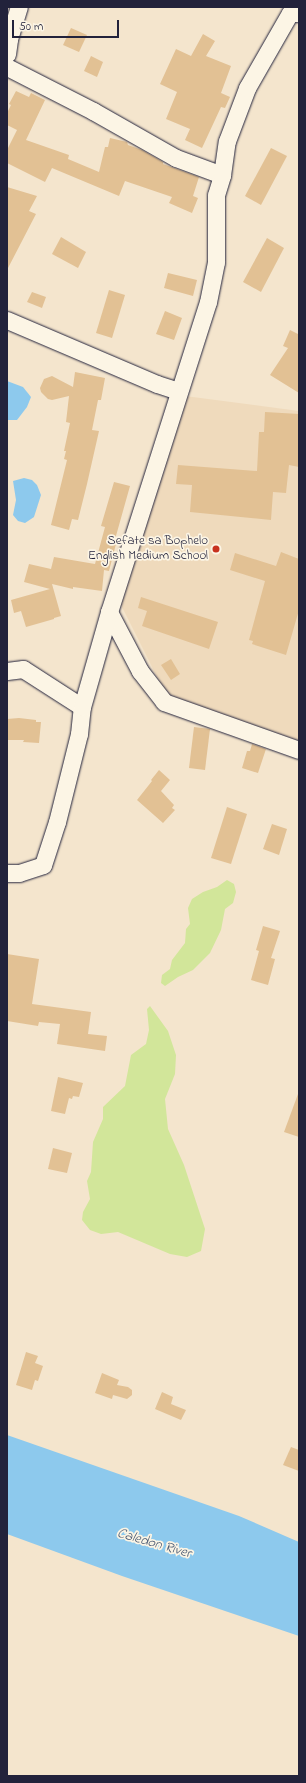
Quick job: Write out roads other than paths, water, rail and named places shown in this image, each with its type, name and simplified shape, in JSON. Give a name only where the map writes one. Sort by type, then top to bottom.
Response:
[{"type":"street","points":[[8,44],[19,7]]},
{"type":"street","points":[[7,873],[19,873],[43,865],[57,822],[79,734],[82,706],[109,612],[208,302],[216,262],[216,195],[222,175],[227,142],[247,88],[290,14],[299,13]]},
{"type":"street","points":[[7,67],[93,111],[176,158],[222,175]]},
{"type":"street","points":[[7,320],[157,384],[179,391]]},
{"type":"street","points":[[109,612],[140,671],[164,702],[299,750]]},
{"type":"street","points":[[7,671],[22,669],[82,706]]},
{"type":"water","points":[[7,381],[23,387],[31,397],[27,407],[17,420],[7,420]]},
{"type":"water","points":[[24,478],[32,480],[37,485],[41,495],[34,517],[25,523],[18,521],[13,515],[16,500],[13,481]]},
{"type":"water","name":"Caledon River","points":[[7,1435],[239,1516],[299,1542],[299,1636],[122,1576],[7,1534]]},
{"type":"place","name":"Sefate sa Bophelo English Medium School","points":[[216,549]]}]
